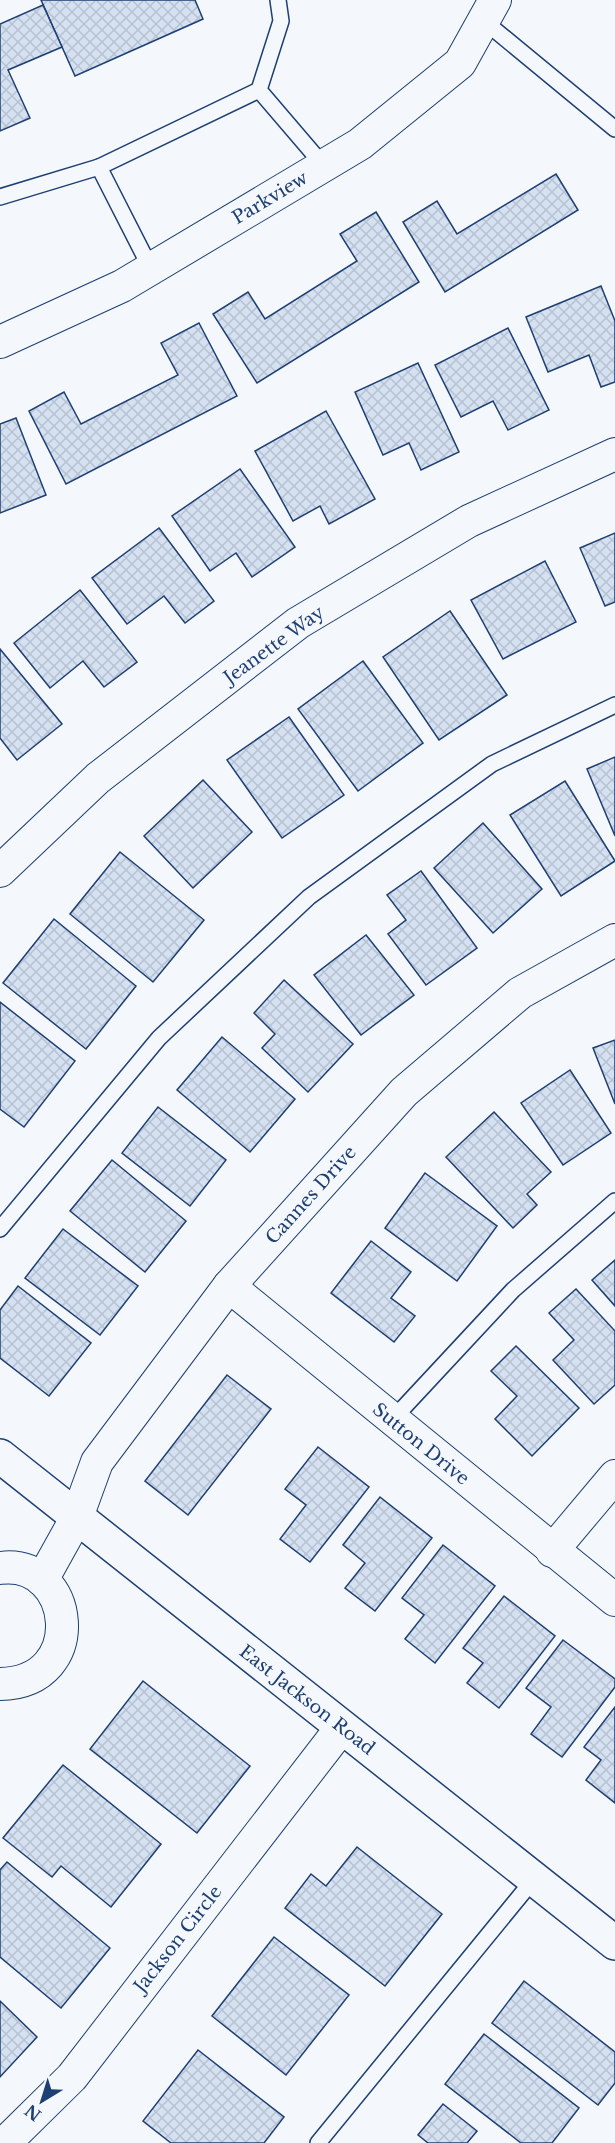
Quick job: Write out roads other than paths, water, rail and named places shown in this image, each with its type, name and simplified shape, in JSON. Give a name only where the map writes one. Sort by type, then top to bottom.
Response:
[{"type":"street","name":"Parkview","points":[[0,342],[122,286],[360,144],[460,63],[490,11]]},
{"type":"street","name":"Jeanette Way","points":[[0,871],[98,778],[298,623],[469,521],[615,454]]},
{"type":"street","name":"Cannes Drive","points":[[42,1580],[77,1517],[97,1462],[229,1286],[404,1092],[520,993],[615,940]]},
{"type":"street","name":"Sutton Drive","points":[[229,1286],[615,1600]]},
{"type":"street","name":"East Jackson Road","points":[[0,1456],[615,1943]]},
{"type":"street","points":[[552,1551],[615,1476]]},
{"type":"street","points":[[0,1568],[24,1571],[42,1580],[54,1594],[62,1611],[63,1629],[60,1648],[50,1664],[36,1675],[20,1683],[0,1684]]},
{"type":"street","name":"Jackson Circle","points":[[5,2143],[72,2077],[342,1727]]},
{"type":"lane","points":[[0,197],[99,167],[259,90],[281,21],[278,0]]},
{"type":"lane","points":[[490,11],[615,129]]},
{"type":"lane","points":[[259,90],[324,166]]},
{"type":"lane","points":[[99,167],[151,268]]},
{"type":"lane","points":[[0,1229],[159,1038],[309,897],[492,764],[615,705]]},
{"type":"lane","points":[[392,1420],[513,1290],[615,1201]]},
{"type":"lane","points":[[318,2143],[534,1879]]}]
